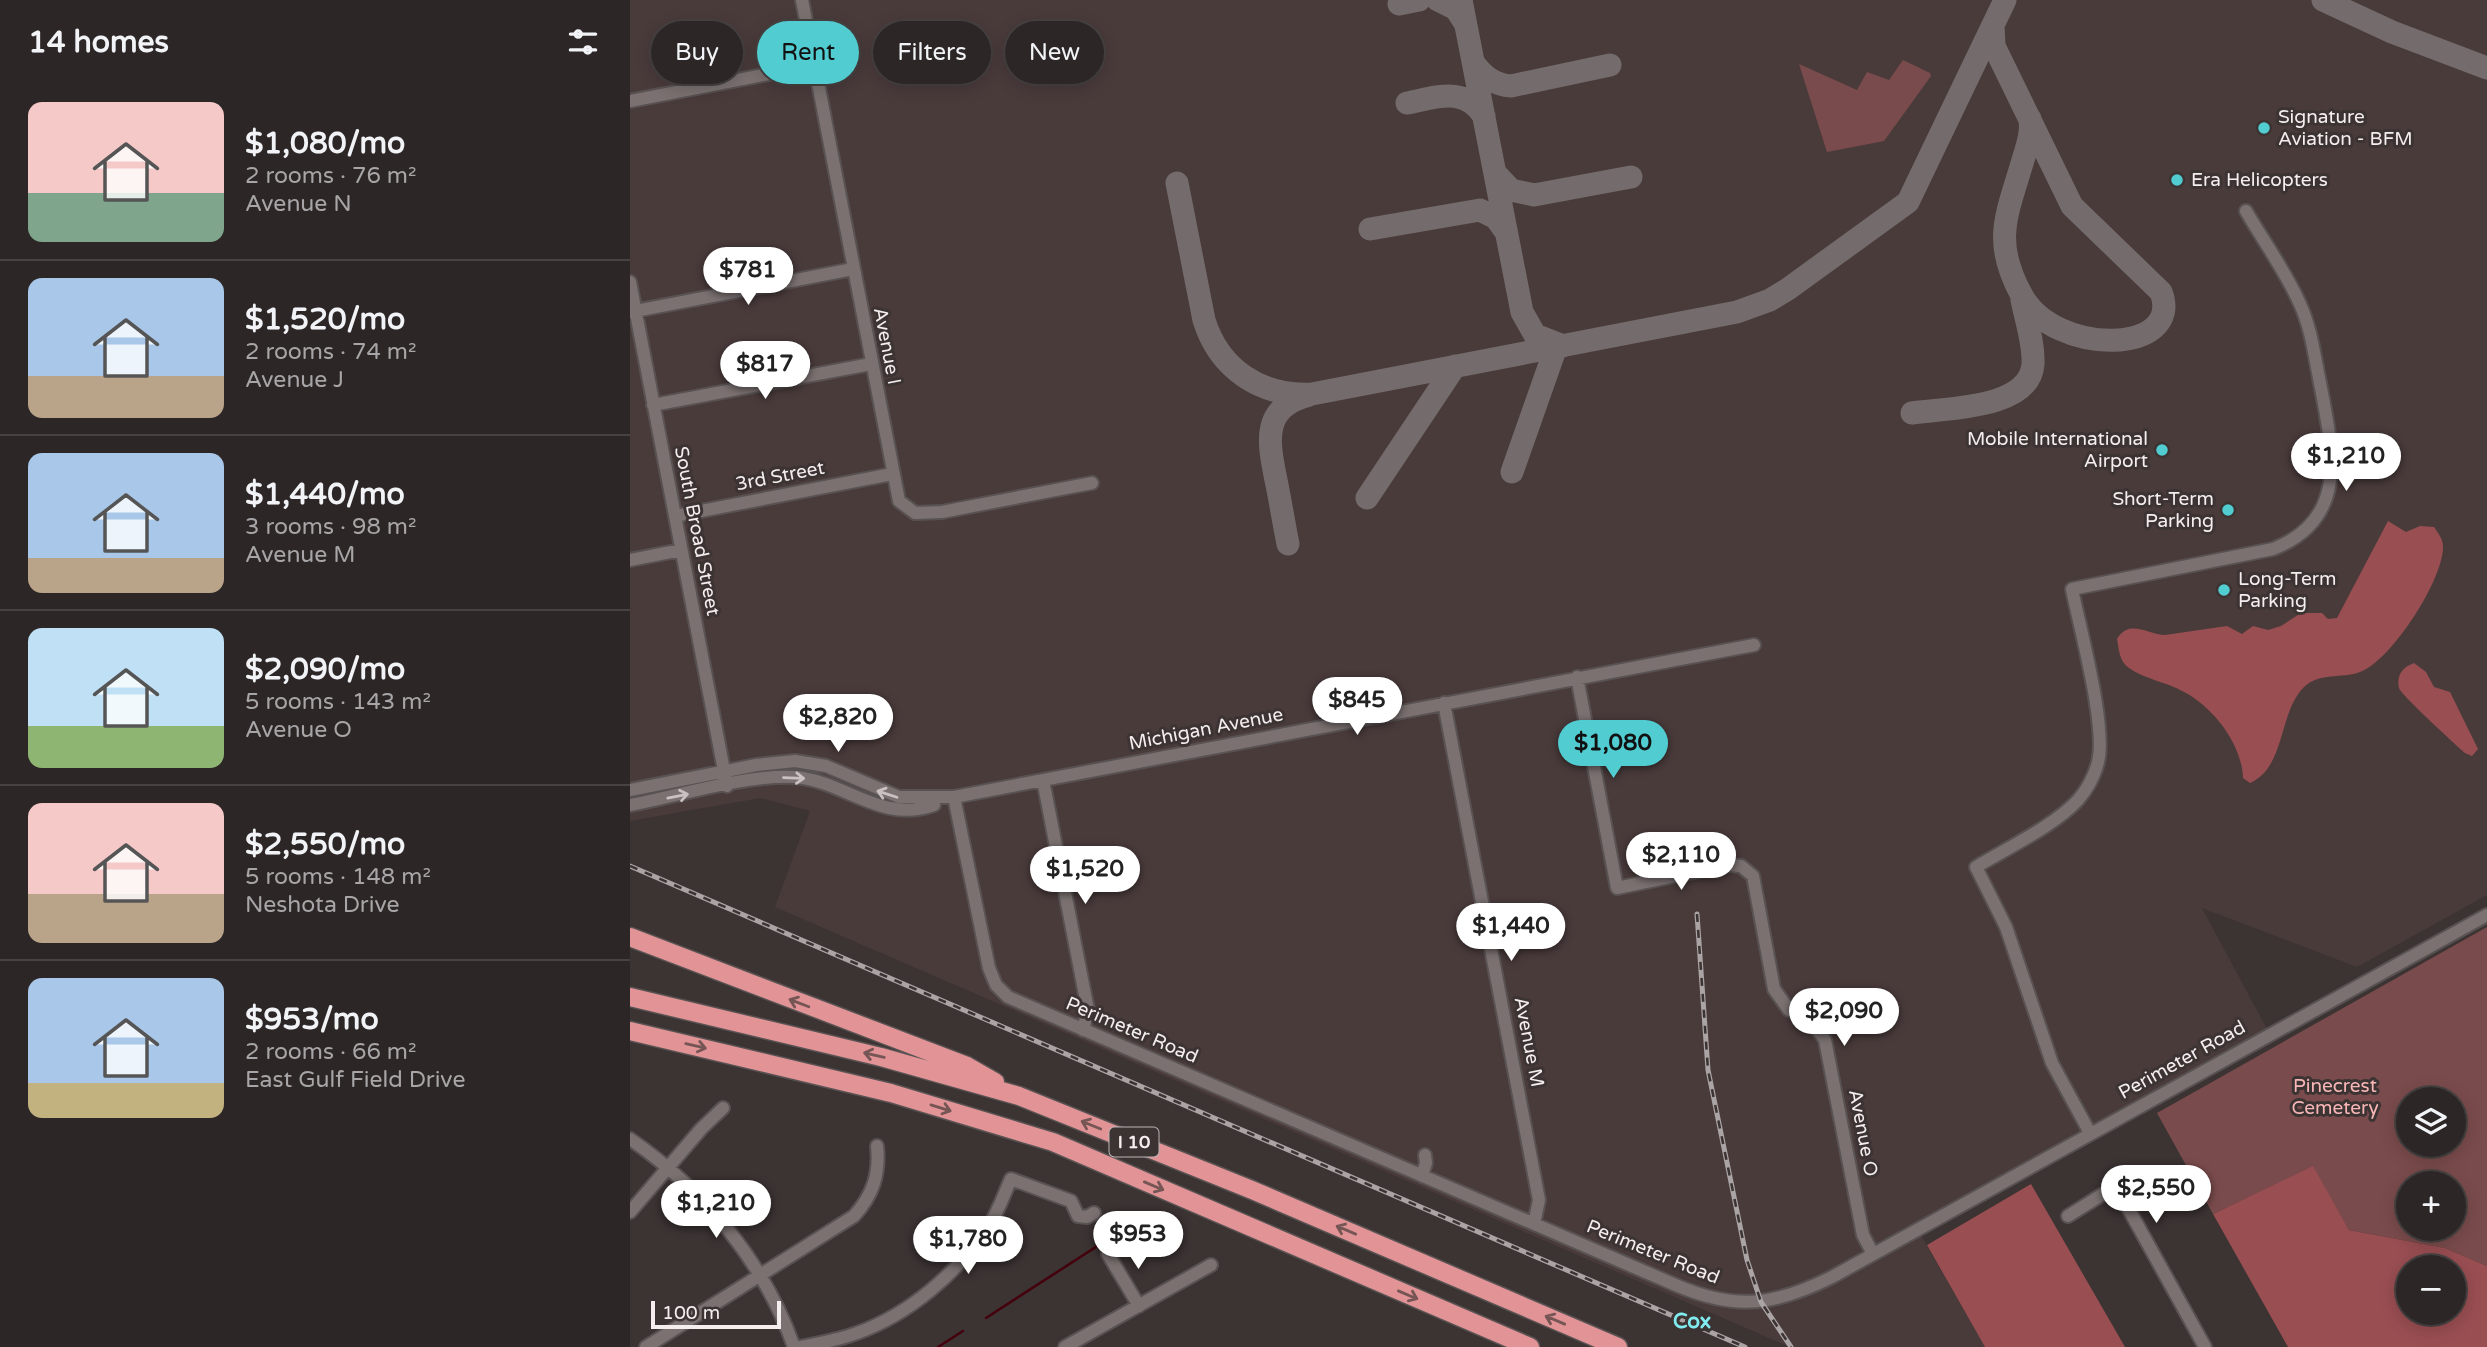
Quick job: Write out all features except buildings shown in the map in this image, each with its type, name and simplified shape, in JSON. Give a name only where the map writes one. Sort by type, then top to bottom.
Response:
[{"type":"highway","points":[[630,937],[967,1066],[1019,1096]]},
{"type":"highway","name":"I 10","points":[[630,997],[881,1057],[1019,1096],[1252,1190],[1618,1347]]},
{"type":"highway","name":"I 10","points":[[630,1031],[891,1093],[1053,1142],[1531,1347]]},
{"type":"street","name":"Avenue I","points":[[802,0],[806,21]]},
{"type":"street","points":[[630,102],[757,77]]},
{"type":"street","name":"Avenue I","points":[[819,84],[892,474],[900,502],[915,513],[942,512],[1092,483]]},
{"type":"street","points":[[2090,1133],[2052,1063],[2015,951],[1976,867],[2067,810],[2087,788],[2099,762],[2101,741],[2097,713],[2072,589],[2273,550],[2302,533],[2327,498],[2333,474],[2332,449],[2307,323],[2296,295],[2246,211]]},
{"type":"street","points":[[633,312],[853,269]]},
{"type":"street","name":"South Broad Street","points":[[630,282],[633,312],[727,786]]},
{"type":"street","points":[[653,405],[871,364]]},
{"type":"street","name":"3rd Street","points":[[675,516],[892,474]]},
{"type":"street","points":[[630,560],[681,550]]},
{"type":"street","name":"Michigan Avenue","points":[[630,790],[780,761],[812,762],[898,797],[913,800],[954,797],[1754,645]]},
{"type":"street","name":"Avenue O","points":[[1577,677],[1617,888],[1728,865],[1741,866],[1753,876],[1774,989],[1789,1010],[1807,1016],[1825,1040],[1863,1235],[1873,1254]]},
{"type":"street","name":"Avenue M","points":[[1444,703],[1539,1200],[1534,1224]]},
{"type":"street","name":"Michigan Avenue","points":[[630,805],[774,779],[808,779],[876,807],[897,810],[930,806],[954,797]]},
{"type":"street","points":[[1043,780],[1088,1010],[1083,1030]]},
{"type":"street","name":"Perimeter Road","points":[[954,797],[989,968],[996,985],[1019,1003],[1690,1292],[1741,1303],[1761,1302],[1794,1294],[1873,1254],[2487,915]]},
{"type":"street","points":[[630,1212],[701,1129],[723,1108]]},
{"type":"street","points":[[630,1139],[668,1168],[734,1236],[772,1295],[794,1347]]},
{"type":"street","points":[[646,1347],[843,1226],[860,1209],[873,1190],[877,1146]]},
{"type":"street","points":[[1422,1175],[1426,1163],[1424,1155]]},
{"type":"street","points":[[800,1347],[863,1331],[916,1301],[940,1282],[990,1226],[1011,1179],[1071,1201],[1078,1216],[1087,1217],[1094,1213]]},
{"type":"street","points":[[2068,1216],[2103,1194],[2114,1192],[2122,1197],[2205,1347]]},
{"type":"street","points":[[1108,1254],[1139,1306]]},
{"type":"street","points":[[1065,1347],[1211,1265]]},
{"type":"shaded area","points":[[630,0],[2487,0],[2487,895],[2357,967],[2202,908],[2267,1029],[1915,1225],[1985,1347],[1790,1347],[775,907],[810,811],[760,798],[630,821]]},
{"type":"shaded area","points":[[2388,521],[2406,532],[2420,526],[2434,527],[2441,538],[2441,560],[2425,597],[2400,636],[2373,665],[2353,674],[2317,679],[2304,687],[2290,711],[2270,765],[2250,783],[2243,778],[2232,740],[2205,707],[2177,689],[2135,672],[2123,662],[2117,639],[2127,630],[2140,629],[2165,635],[2227,626],[2242,634],[2253,626],[2268,630],[2281,626],[2301,613],[2322,613],[2328,619],[2337,618]]},
{"type":"shaded area","points":[[2414,663],[2426,672],[2434,687],[2450,692],[2478,749],[2472,756],[2440,730],[2399,688],[2401,672]]},
{"type":"shaded area","points":[[2313,1166],[2349,1230],[2396,1239],[2396,1241],[2445,1248],[2461,1255],[2396,1255],[2396,1325],[2466,1325],[2466,1257],[2487,1266],[2487,1347],[2288,1347],[2213,1214]]},
{"type":"shaded area","points":[[2031,1184],[2125,1347],[1985,1347],[1927,1245]]},
{"type":"green space","points":[[1903,60],[1930,73],[1931,76],[1884,141],[1827,152],[1799,64],[1857,90],[1867,72],[1889,80]]},
{"type":"green space","name":"Pinecrest Cemetery","points":[[2487,927],[2487,1266],[2445,1248],[2408,1241],[2466,1241],[2466,1171],[2396,1171],[2396,1239],[2349,1230],[2312,1167],[2213,1214],[2157,1113]]},
{"type":"waterway","points":[[986,1318],[1136,1221]]},
{"type":"waterway","points":[[938,1347],[963,1331]]},
{"type":"taxiway","points":[[1399,4],[1419,0]]},
{"type":"taxiway","points":[[1438,0],[1456,9],[1465,23]]},
{"type":"taxiway","points":[[1461,0],[1522,312],[1535,335],[1563,346]]},
{"type":"taxiway","points":[[1177,183],[1204,320],[1211,337],[1231,366],[1259,385],[1276,391],[1312,394],[1737,312],[1770,300],[1788,289],[1908,202],[2005,0]]},
{"type":"taxiway","points":[[2323,0],[2392,32],[2487,68]]},
{"type":"taxiway","points":[[1993,25],[1994,46],[2072,206],[2161,292],[2163,313],[2154,327],[2136,337],[2113,340],[2087,338],[2061,329],[2038,315],[2021,294],[2007,258],[2005,227],[2029,140],[2030,130],[2030,124],[2030,119]]},
{"type":"taxiway","points":[[1473,62],[1489,79],[1511,86],[1610,65]]},
{"type":"taxiway","points":[[1407,103],[1440,97],[1459,97],[1468,100],[1484,116]]},
{"type":"taxiway","points":[[1495,173],[1511,190],[1534,195],[1631,177]]},
{"type":"taxiway","points":[[1370,229],[1480,210],[1496,218],[1506,232]]},
{"type":"taxiway","points":[[1912,413],[1984,404],[2018,390],[2028,379],[2033,364],[2022,300]]},
{"type":"taxiway","points":[[1512,472],[1556,347]]},
{"type":"taxiway","points":[[1367,498],[1455,366]]},
{"type":"taxiway","points":[[1288,544],[1272,456],[1271,430],[1282,409],[1309,395]]},
{"type":"railway","points":[[630,866],[1745,1347]]},
{"type":"railway","points":[[1697,914],[1708,1070],[1747,1260],[1761,1302],[1791,1347]]},
{"type":"place","name":"Signature Aviation - BFM","points":[[2264,128]]},
{"type":"place","name":"Era Helicopters","points":[[2177,180]]},
{"type":"place","name":"Mobile International Airport","points":[[2162,450]]},
{"type":"place","name":"Short-Term Parking","points":[[2228,510]]},
{"type":"place","name":"Long-Term Parking","points":[[2224,590]]},
{"type":"district","name":"Cox","points":[[1692,1321]]}]
